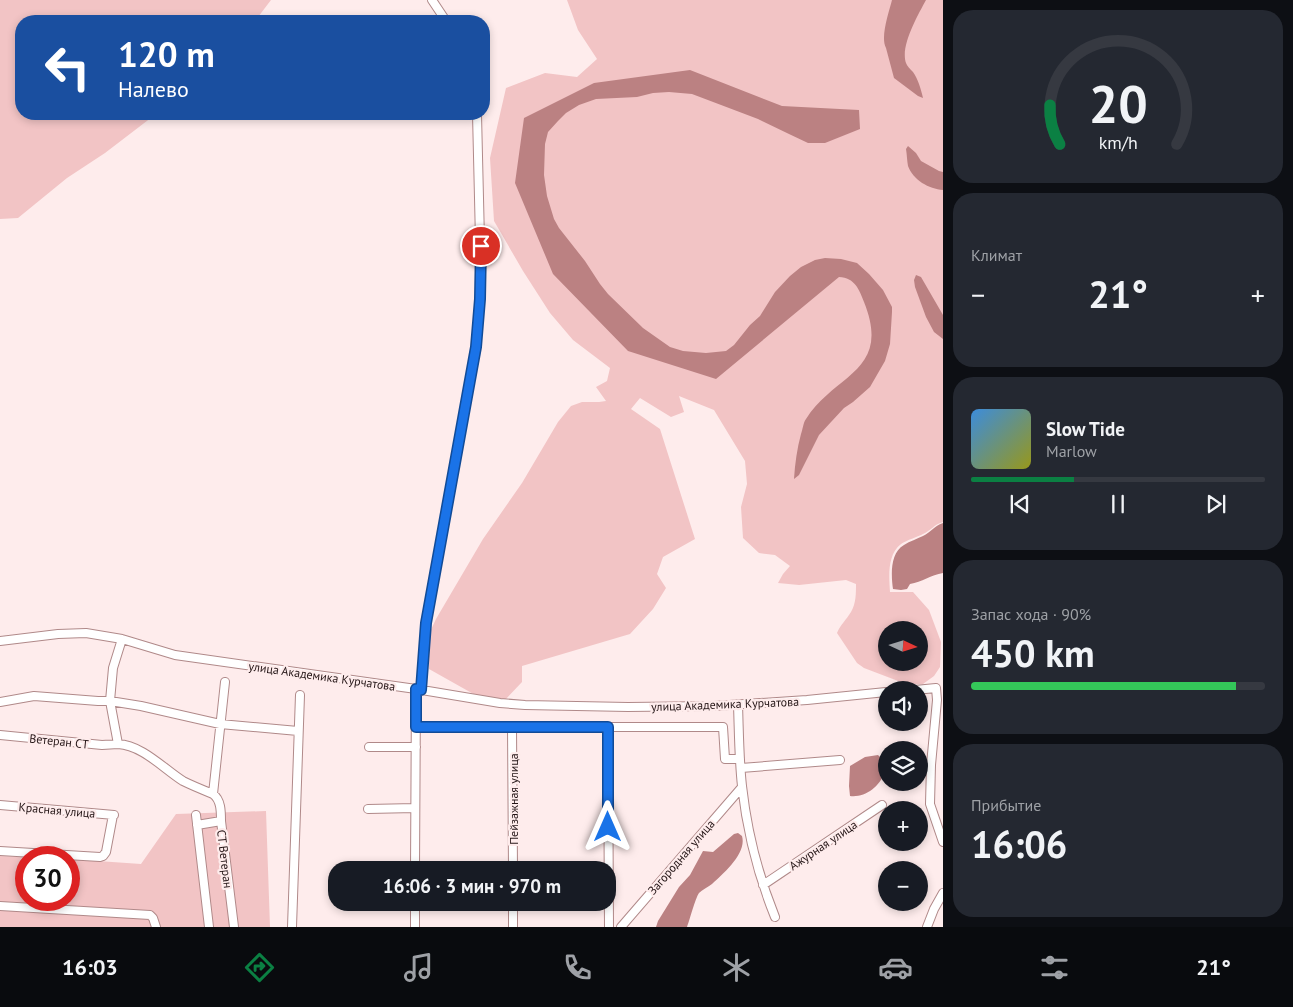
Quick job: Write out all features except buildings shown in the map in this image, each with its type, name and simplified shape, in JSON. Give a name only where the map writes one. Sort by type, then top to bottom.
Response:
[{"type":"street","points":[[432,0],[442,15]]},
{"type":"street","points":[[415,861],[418,689],[426,623],[474,364],[479,324],[481,246],[477,120]]},
{"type":"street","name":"улица Академика Курчатова","points":[[0,642],[58,634],[86,633],[122,639],[174,655],[418,689],[500,703],[525,705],[714,706],[878,693]]},
{"type":"street","points":[[118,744],[110,701],[113,668],[122,639]]},
{"type":"street","points":[[213,794],[225,682]]},
{"type":"street","points":[[940,688],[936,700],[930,804],[943,842]]},
{"type":"street","points":[[292,927],[300,695]]},
{"type":"street","points":[[0,702],[34,696],[110,701],[220,724],[298,731]]},
{"type":"street","points":[[738,704],[742,787],[751,838],[775,917]]},
{"type":"street","points":[[416,727],[723,727],[725,759],[740,759]]},
{"type":"street","name":"Пейзажная улица","points":[[512,727],[513,861]]},
{"type":"street","points":[[608,727],[609,927]]},
{"type":"street","name":"Ветеран СТ","points":[[0,735],[102,745],[124,744],[137,750],[182,780],[213,794]]},
{"type":"street","points":[[369,748],[416,747]]},
{"type":"street","points":[[741,768],[840,760]]},
{"type":"street","name":"Загородная улица","points":[[621,927],[742,787]]},
{"type":"street","name":"СТ Ветеран","points":[[213,794],[219,801],[221,810],[234,927]]},
{"type":"street","name":"Красная улица","points":[[0,805],[114,815],[106,852],[100,857],[0,851]]},
{"type":"street","points":[[368,809],[415,808]]},
{"type":"street","name":"Ажурная улица","points":[[764,885],[878,808]]},
{"type":"street","name":"СТ Ветеран","points":[[196,815],[209,927]]},
{"type":"street","points":[[197,825],[221,821]]},
{"type":"street","points":[[927,927],[943,893]]},
{"type":"street","points":[[0,906],[150,915],[154,918],[156,927]]},
{"type":"street","points":[[415,911],[415,927]]},
{"type":"street","points":[[513,911],[513,927]]},
{"type":"shaded area","points":[[0,0],[271,0],[260,15],[15,15],[15,120],[148,120],[105,153],[67,178],[18,218],[0,219]]},
{"type":"shaded area","points":[[567,0],[943,0],[943,522],[901,544],[893,554],[889,573],[890,592],[913,592],[929,610],[941,642],[940,667],[934,676],[927,681],[898,681],[864,668],[857,663],[837,633],[853,609],[856,584],[846,580],[799,585],[778,583],[790,566],[775,555],[759,553],[743,538],[741,507],[747,484],[745,461],[714,410],[679,396],[684,412],[671,417],[640,398],[631,409],[660,429],[695,539],[663,557],[657,574],[666,588],[653,609],[630,634],[522,666],[522,682],[505,700],[477,696],[429,669],[429,634],[436,619],[483,539],[522,483],[558,422],[571,406],[582,402],[606,401],[596,387],[607,381],[610,368],[573,340],[550,313],[494,221],[490,158],[506,88],[545,73],[577,77],[597,59],[578,30]]},
{"type":"shaded area","points":[[892,0],[926,0],[905,48],[906,64],[918,81],[923,98],[894,78],[884,43],[886,24]]},
{"type":"shaded area","points":[[690,70],[782,106],[859,110],[860,129],[825,143],[808,143],[758,119],[692,94],[669,92],[637,97],[596,99],[579,105],[566,113],[548,132],[545,144],[544,175],[547,196],[554,219],[559,228],[608,294],[643,328],[670,347],[683,351],[706,353],[726,351],[734,345],[760,316],[775,292],[790,276],[801,267],[815,260],[825,258],[841,259],[857,263],[883,290],[892,307],[890,344],[885,361],[870,387],[844,408],[819,435],[799,475],[794,479],[797,451],[805,421],[818,404],[866,358],[871,343],[871,325],[864,302],[856,285],[849,280],[839,277],[716,379],[628,351],[553,274],[515,183],[524,118],[594,83]]},
{"type":"shaded area","points":[[908,146],[921,161],[943,172],[943,190],[927,186],[910,171],[906,149]]},
{"type":"shaded area","points":[[916,275],[921,277],[943,315],[943,339],[934,332],[926,317],[915,287],[914,280]]},
{"type":"shaded area","points":[[943,523],[943,573],[910,584],[907,589],[893,589],[892,565],[899,549]]},
{"type":"shaded area","points":[[878,755],[878,784],[866,793],[850,796],[850,766],[865,757]]},
{"type":"shaded area","points":[[266,811],[270,927],[0,927],[0,856],[15,856],[15,911],[80,911],[80,860],[141,864],[176,814]]},
{"type":"shaded area","points":[[738,833],[742,836],[743,842],[738,856],[712,884],[699,893],[687,927],[656,927],[679,887],[690,875],[703,851],[713,852],[734,834]]},
{"type":"route","points":[[481,246],[481,282],[476,347],[426,623],[421,690],[416,689],[416,727],[608,727],[608,827]]}]
